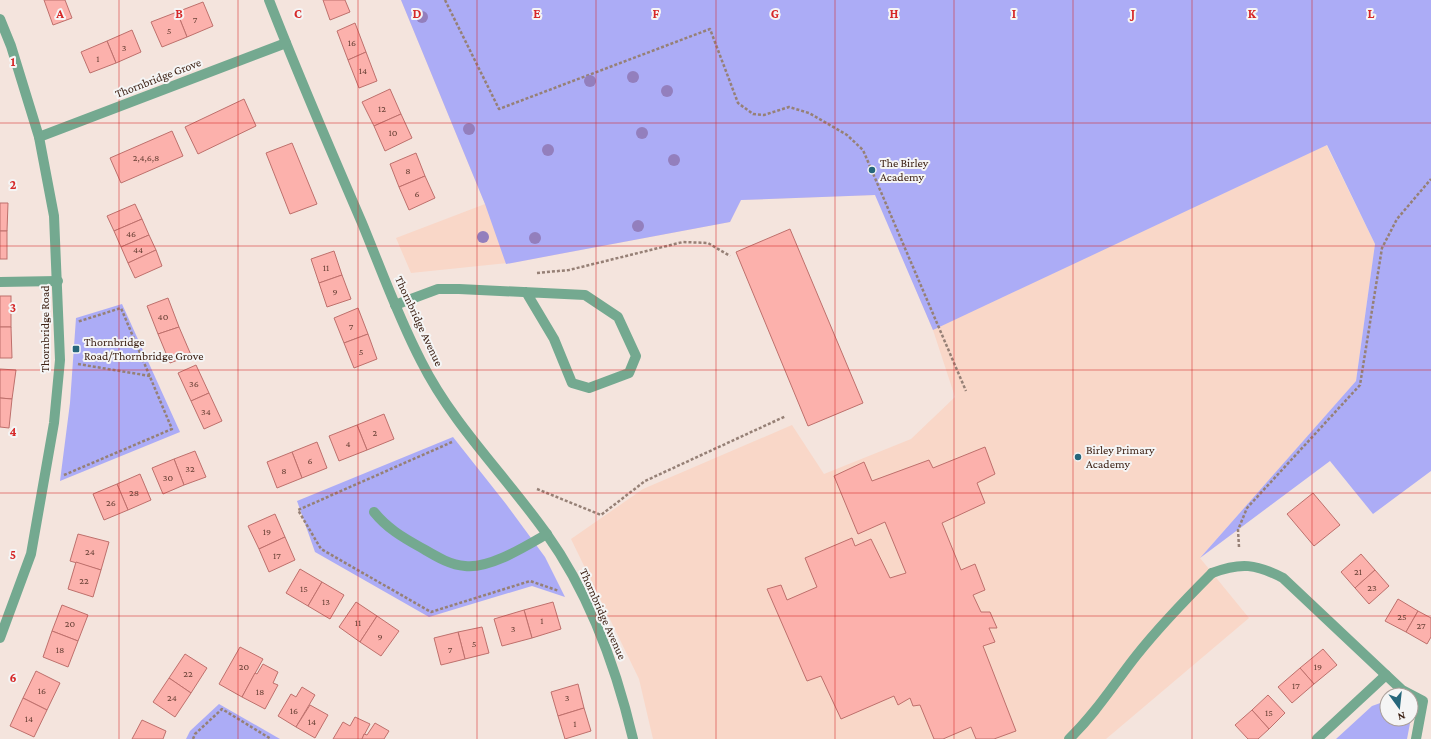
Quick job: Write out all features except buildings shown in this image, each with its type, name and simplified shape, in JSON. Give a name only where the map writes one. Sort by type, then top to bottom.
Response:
[{"type":"street","name":"Thornbridge Avenue","points":[[269,0],[395,305],[421,362],[453,415],[503,475],[547,534],[578,584],[609,655],[633,739]]},
{"type":"street","name":"Thornbridge Road","points":[[0,19],[11,46],[39,137],[54,216],[58,281],[60,360],[54,424],[31,554],[0,638]]},
{"type":"street","name":"Thornbridge Grove","points":[[39,137],[286,44]]},
{"type":"street","points":[[0,282],[58,281]]},
{"type":"street","points":[[395,305],[438,289],[526,292],[585,296],[618,317],[636,356],[629,373],[589,388],[572,383],[554,339],[526,292]]},
{"type":"street","points":[[374,512],[382,522],[396,534],[445,561],[465,566],[486,564],[547,534]]},
{"type":"street","points":[[1069,739],[1082,727],[1136,656],[1180,605],[1212,573],[1241,565],[1267,570],[1283,578],[1402,690],[1427,702],[1416,739]]},
{"type":"street","points":[[1317,739],[1386,675]]},
{"type":"path","points":[[445,0],[499,108],[710,29],[738,103],[753,114],[764,115],[789,107],[809,113],[847,135],[863,150],[966,391]]},
{"type":"path","points":[[1241,565],[1238,530],[1247,508],[1360,385],[1382,248],[1397,219],[1431,179]]},
{"type":"path","points":[[532,273],[569,270],[683,242],[708,243],[730,256]]},
{"type":"path","points":[[44,484],[172,429],[121,308],[59,327]]},
{"type":"path","points":[[60,360],[150,376]]},
{"type":"path","points":[[532,487],[601,515],[645,481],[786,416]]},
{"type":"path","points":[[193,739],[195,734],[222,709],[271,739]]},
{"type":"shaded area","points":[[401,0],[1255,0],[1375,244],[1356,381],[1200,558],[1249,618],[1106,739],[653,739],[639,679],[571,539],[643,489],[792,425],[824,474],[911,439],[955,397],[933,330],[876,195],[741,200],[730,222],[517,262],[411,273],[396,238],[485,204]]},
{"type":"shaded area","name":"The Birley Academy","points":[[401,0],[1431,0],[1431,471],[1373,514],[1330,461],[1200,558],[1356,381],[1375,244],[1327,145],[933,330],[875,195],[741,200],[730,222],[506,264],[485,204]]},
{"type":"shaded area","points":[[122,304],[180,432],[60,481],[70,403],[76,318]]},
{"type":"shaded area","points":[[453,437],[506,504],[545,557],[565,597],[532,586],[429,617],[315,552],[297,501]]},
{"type":"shaded area","points":[[219,704],[280,739],[186,739],[190,731]]},
{"type":"shaded area","points":[[1379,704],[1379,727],[1409,727],[1407,739],[1336,739],[1372,706]]},
{"type":"place","name":"The Birley Academy","points":[[872,170]]},
{"type":"place","name":"Thornbridge Road/Thornbridge Grove","points":[[76,349]]},
{"type":"place","name":"Birley Primary Academy","points":[[1078,457]]}]
